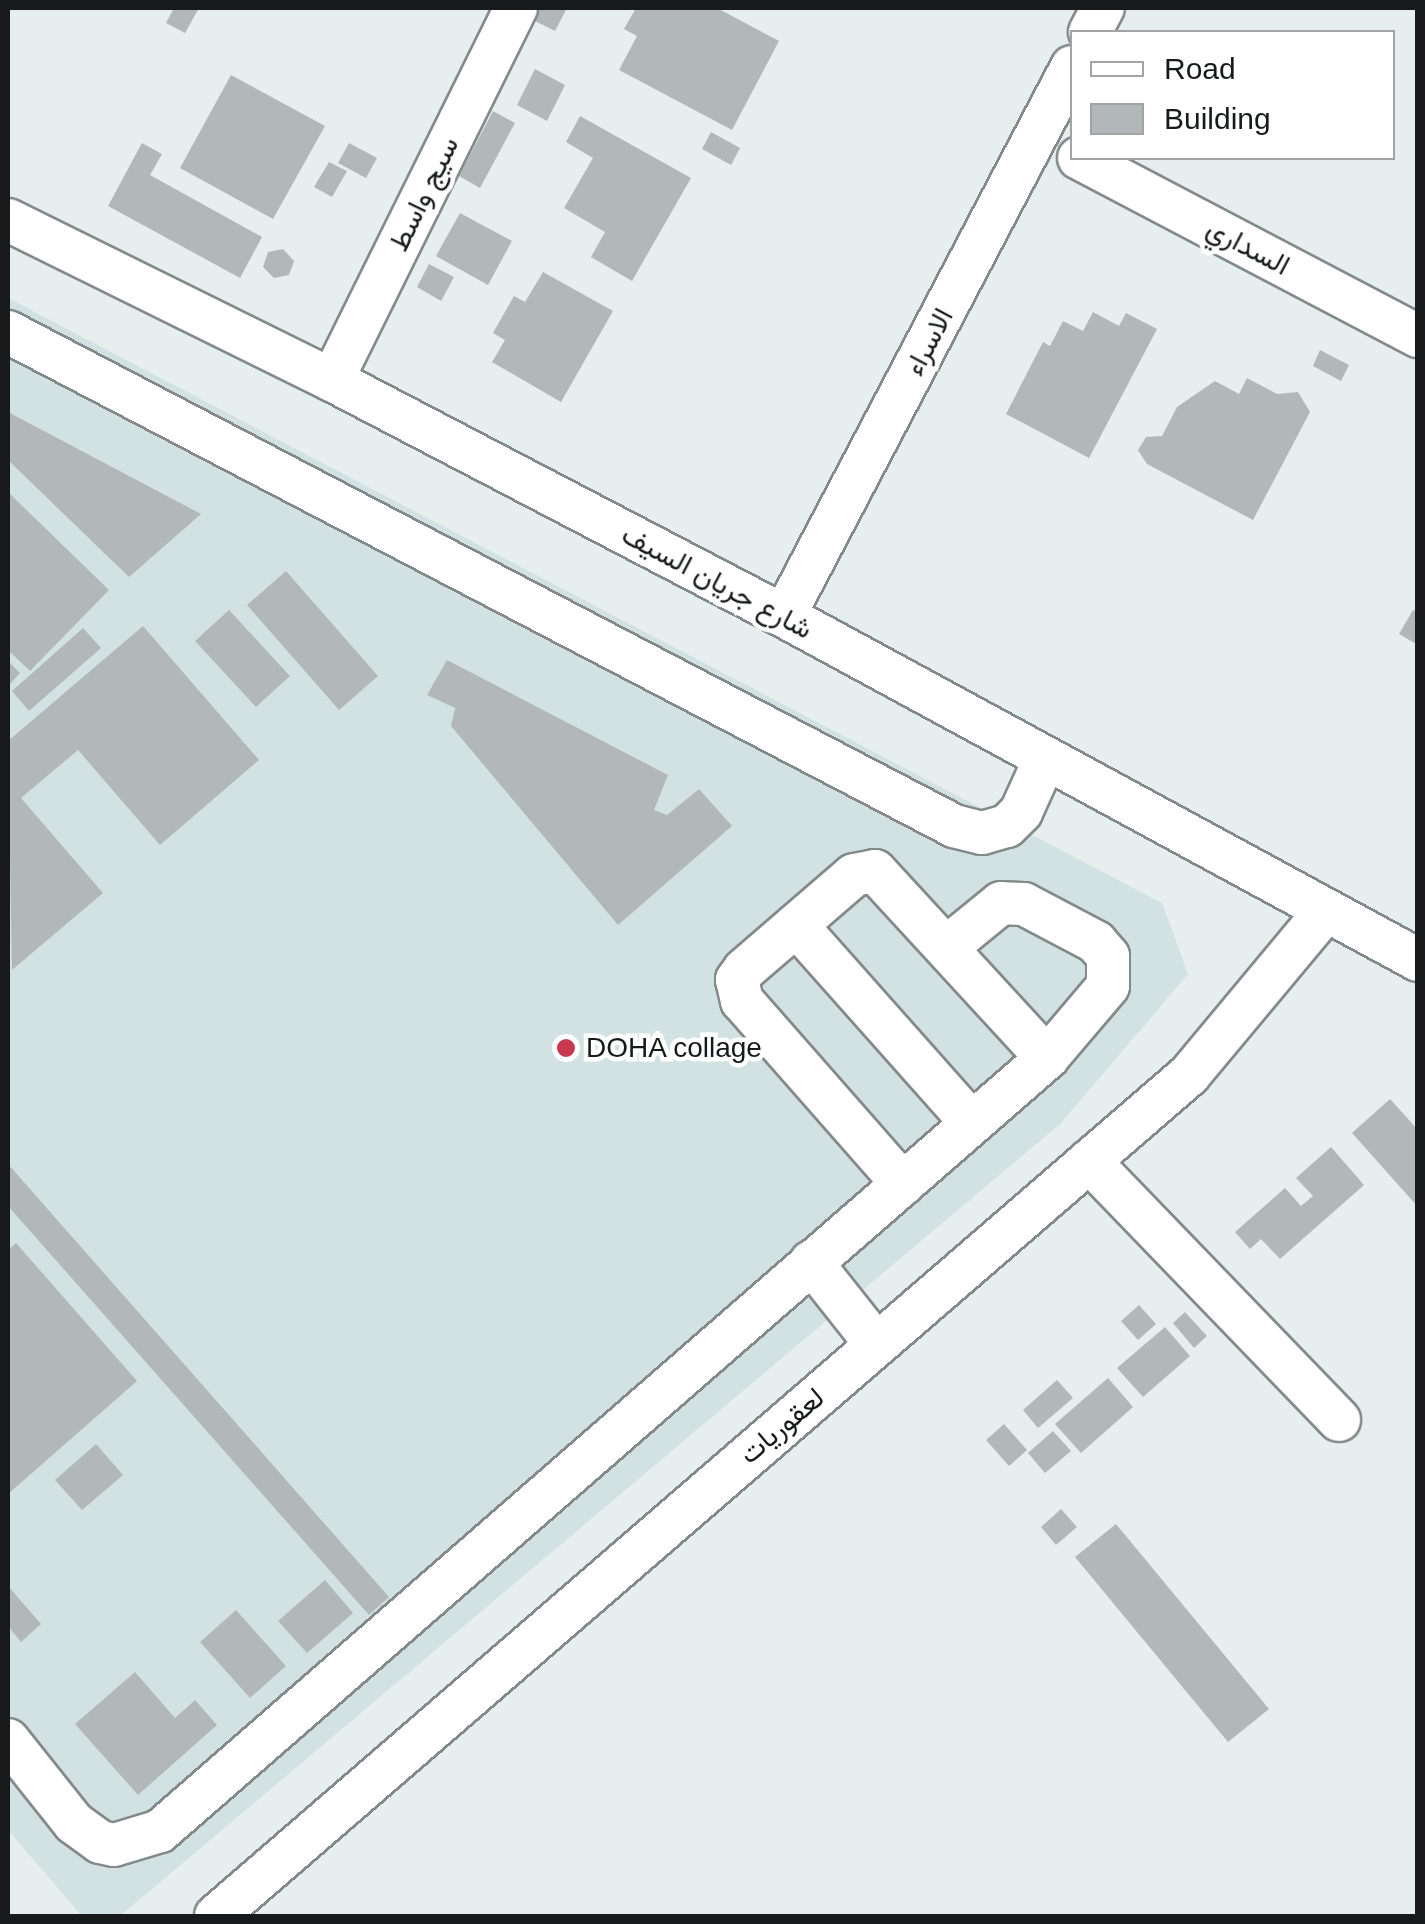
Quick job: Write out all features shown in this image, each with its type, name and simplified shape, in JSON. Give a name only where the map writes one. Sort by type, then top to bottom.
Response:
[{"type":"street","name":"سيج واسط","points":[[332,380],[516,8]]},
{"type":"street","name":"الاسراء","points":[[784,616],[1063,149],[1070,86]]},
{"type":"street","name":"السداري","points":[[1084,160],[1418,336]]},
{"type":"street","name":"شارع جريان السيف","points":[[8,220],[332,380],[784,616],[1324,913],[1418,960]]},
{"type":"street","points":[[8,332],[954,826],[982,833],[1006,826],[1022,812],[1045,759]]},
{"type":"street","points":[[903,1184],[737,991],[744,970],[854,875],[875,871],[1047,1058]]},
{"type":"street","points":[[8,1740],[74,1823],[100,1842],[114,1846],[160,1831],[1047,1058],[1108,986],[1108,956],[1096,942],[1048,911],[1001,903],[946,947]]},
{"type":"street","name":"لعقوريات","points":[[216,1916],[1190,1075],[1324,913]]},
{"type":"street","points":[[796,925],[972,1123]]},
{"type":"street","points":[[1090,1161],[1339,1420]]},
{"type":"street","points":[[810,1262],[876,1344]]},
{"type":"shaded area","name":"DOHA collage","points":[[8,298],[1162,903],[1188,974],[1061,1123],[120,1916],[82,1916],[8,1830]]},
{"type":"building","points":[[174,8],[199,8],[185,33],[166,23]]},
{"type":"building","points":[[539,8],[567,8],[555,31],[533,20]]},
{"type":"building","points":[[636,8],[717,8],[779,41],[732,130],[619,70],[637,36],[624,29]]},
{"type":"building","points":[[535,69],[565,85],[547,121],[517,105]]},
{"type":"building","points":[[231,75],[325,126],[273,219],[180,168]]},
{"type":"building","points":[[493,111],[515,123],[480,188],[459,176]]},
{"type":"building","points":[[580,116],[691,178],[632,281],[591,257],[605,232],[564,208],[593,158],[566,142]]},
{"type":"building","points":[[711,132],[740,148],[731,165],[702,149]]},
{"type":"building","points":[[142,143],[162,154],[150,175],[262,237],[240,278],[108,206]]},
{"type":"building","points":[[349,143],[377,158],[366,178],[338,163]]},
{"type":"building","points":[[329,162],[347,171],[332,197],[314,187]]},
{"type":"building","points":[[460,213],[512,241],[488,285],[436,256]]},
{"type":"building","points":[[283,249],[294,261],[289,275],[274,278],[263,267],[268,252]]},
{"type":"building","points":[[429,264],[454,277],[441,301],[417,287]]},
{"type":"building","points":[[543,272],[613,311],[561,402],[492,362],[505,340],[493,333],[514,296],[525,302]]},
{"type":"building","points":[[1093,312],[1119,326],[1126,313],[1157,329],[1089,458],[1006,414],[1043,342],[1050,346],[1063,321],[1083,331]]},
{"type":"building","points":[[1320,350],[1349,365],[1341,381],[1313,366]]},
{"type":"building","points":[[1247,378],[1277,394],[1298,392],[1310,412],[1253,520],[1147,464],[1138,450],[1146,437],[1162,436],[1177,407],[1215,381],[1239,394]]},
{"type":"building","points":[[8,412],[201,514],[129,577],[8,460]]},
{"type":"building","points":[[8,492],[109,590],[30,671],[8,650]]},
{"type":"building","points":[[286,571],[378,676],[339,710],[247,605]]},
{"type":"building","points":[[229,610],[290,676],[256,707],[195,641]]},
{"type":"building","points":[[1413,610],[1418,612],[1418,645],[1399,634]]},
{"type":"building","points":[[143,626],[259,760],[160,845],[78,750],[21,798],[103,893],[12,970],[8,741]]},
{"type":"building","points":[[83,628],[101,648],[29,711],[12,691]]},
{"type":"building","points":[[447,660],[668,775],[654,810],[667,815],[699,789],[732,826],[618,925],[451,726],[455,708],[427,695]]},
{"type":"building","points":[[8,661],[20,673],[8,686]]},
{"type":"building","points":[[1390,1099],[1418,1130],[1418,1207],[1352,1133]]},
{"type":"building","points":[[1331,1147],[1364,1185],[1280,1259],[1261,1239],[1250,1249],[1235,1232],[1285,1188],[1301,1206],[1313,1196],[1296,1178]]},
{"type":"building","points":[[8,1164],[389,1597],[369,1615],[8,1206]]},
{"type":"building","points":[[16,1243],[137,1381],[8,1494],[8,1250]]},
{"type":"building","points":[[1139,1305],[1156,1324],[1138,1340],[1121,1321]]},
{"type":"building","points":[[1185,1312],[1207,1336],[1194,1348],[1173,1323]]},
{"type":"building","points":[[1165,1327],[1190,1356],[1143,1397],[1117,1368]]},
{"type":"building","points":[[1108,1378],[1133,1407],[1081,1453],[1055,1424]]},
{"type":"building","points":[[1057,1380],[1073,1398],[1038,1428],[1023,1410]]},
{"type":"building","points":[[1004,1424],[1027,1450],[1009,1466],[986,1440]]},
{"type":"building","points":[[1053,1431],[1071,1451],[1045,1473],[1028,1453]]},
{"type":"building","points":[[96,1444],[123,1475],[82,1510],[55,1480]]},
{"type":"building","points":[[1061,1509],[1077,1527],[1056,1545],[1041,1527]]},
{"type":"building","points":[[1116,1524],[1269,1709],[1228,1742],[1075,1557]]},
{"type":"building","points":[[325,1580],[353,1613],[307,1653],[278,1621]]},
{"type":"building","points":[[8,1586],[41,1624],[21,1642],[8,1626]]},
{"type":"building","points":[[236,1610],[286,1666],[250,1698],[200,1642]]},
{"type":"building","points":[[135,1672],[175,1718],[195,1700],[217,1725],[138,1795],[75,1724]]},
{"type":"place","name":"DOHA collage","points":[[566,1048]]}]
